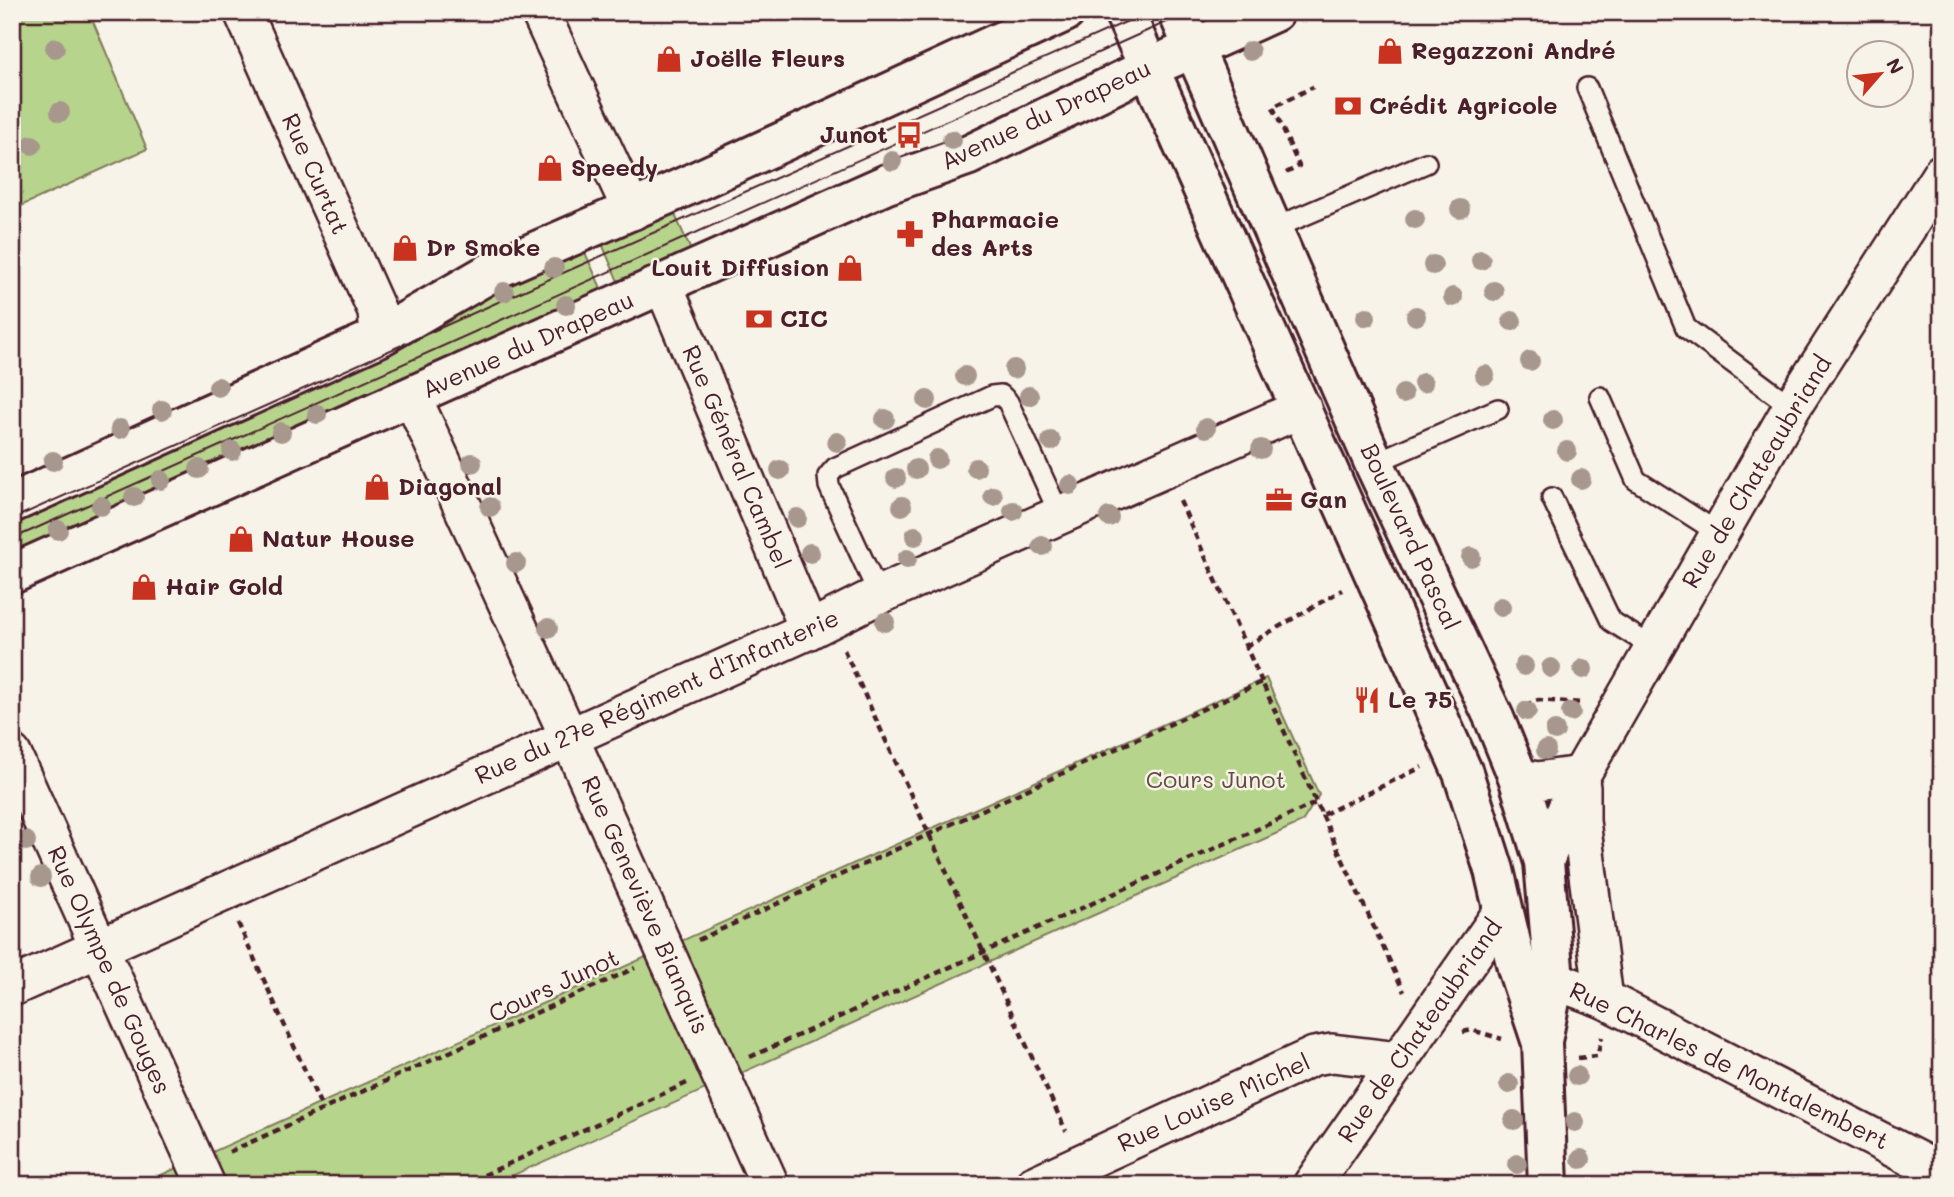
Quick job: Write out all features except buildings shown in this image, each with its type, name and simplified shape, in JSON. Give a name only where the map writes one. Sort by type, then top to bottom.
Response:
[{"type":"main road","points":[[12,503],[379,337],[500,267],[632,211],[1065,12]]},
{"type":"main road","name":"Boulevard Pascal","points":[[1124,12],[1454,752],[1481,828],[1517,968],[1542,1043]]},
{"type":"main road","name":"Boulevard Pascal","points":[[1178,12],[1374,463],[1494,718],[1518,777],[1544,862],[1554,980],[1542,1043],[1548,1185]]},
{"type":"main road","name":"Avenue du Drapeau","points":[[12,574],[887,184],[969,155],[1148,68],[1274,12]]},
{"type":"main road","points":[[1517,968],[1554,980]]},
{"type":"street","name":"Rue Curtat","points":[[243,12],[377,311],[379,337]]},
{"type":"street","points":[[540,12],[632,211]]},
{"type":"street","name":"Rue de Chateaubriand","points":[[1544,862],[1581,775],[1791,407],[1942,173]]},
{"type":"street","name":"Rue Général Cambel","points":[[663,284],[820,624]]},
{"type":"street","name":"Rue Geneviève Bianquis","points":[[412,397],[569,737],[770,1185]]},
{"type":"street","name":"Rue du 27e Régiment d'Infanterie","points":[[12,987],[820,624],[879,595],[1301,408]]},
{"type":"street","name":"Rue Olympe de Gouges","points":[[12,754],[202,1175]]},
{"type":"street","points":[[1518,777],[1537,781],[1581,775],[1581,821],[1604,999]]},
{"type":"street","name":"Rue de Chateaubriand","points":[[1312,1185],[1503,911]]},
{"type":"street","name":"Rue Charles de Montalembert","points":[[1554,980],[1604,999],[1942,1173]]},
{"type":"street","name":"Rue Louise Michel","points":[[1034,1185],[1314,1056],[1332,1054],[1400,1062]]},
{"type":"lane","points":[[1587,88],[1686,328],[1791,407]]},
{"type":"lane","points":[[1272,229],[1426,163]]},
{"type":"lane","points":[[879,595],[829,486],[828,476],[835,468],[992,396],[1001,395],[1008,402],[1060,515]]},
{"type":"lane","points":[[1600,397],[1636,480],[1720,534]]},
{"type":"lane","points":[[1374,463],[1498,409]]},
{"type":"lane","points":[[1552,498],[1611,621],[1654,648]]},
{"type":"path","points":[[12,71],[18,47],[19,12]]},
{"type":"path","points":[[1283,160],[1288,172],[1299,166],[1273,107],[1313,88]]},
{"type":"path","points":[[1166,468],[1421,1030]]},
{"type":"path","points":[[1246,646],[1375,570]]},
{"type":"path","points":[[820,624],[928,837],[1081,1164]]},
{"type":"path","name":"Cours Junot","points":[[202,1175],[323,1110],[928,837],[1262,682]]},
{"type":"path","points":[[1322,815],[1454,752]]},
{"type":"path","points":[[462,1185],[1318,802]]},
{"type":"path","points":[[224,892],[323,1110]]},
{"type":"path","points":[[478,1177],[482,1185]]},
{"type":"green space","points":[[12,12],[89,12],[147,149],[12,210]]},
{"type":"green space","points":[[671,206],[694,257],[622,291],[600,239]]},
{"type":"green space","points":[[582,246],[606,299],[12,565],[12,514]]},
{"type":"green space","name":"Cours Junot","points":[[1266,678],[1319,795],[1302,822],[491,1185],[139,1185]]},
{"type":"tram line","points":[[12,519],[1148,12]]},
{"type":"tram line","points":[[12,539],[1189,12]]},
{"type":"place","name":"Regazzoni André","points":[[1390,51]]},
{"type":"place","name":"Joëlle Fleurs","points":[[669,59]]},
{"type":"place","name":"Crédit Agricole","points":[[1348,106]]},
{"type":"place","name":"Junot","points":[[909,135]]},
{"type":"place","name":"Speedy","points":[[550,168]]},
{"type":"place","name":"Pharmacie des Arts","points":[[910,234]]},
{"type":"place","name":"Dr Smoke","points":[[405,248]]},
{"type":"place","name":"Louit Diffusion","points":[[850,268]]},
{"type":"place","name":"CIC","points":[[759,319]]},
{"type":"place","name":"Diagonal","points":[[377,487]]},
{"type":"place","name":"Gan","points":[[1279,500]]},
{"type":"place","name":"Natur House","points":[[241,539]]},
{"type":"place","name":"Hair Gold","points":[[144,587]]},
{"type":"place","name":"Le 75","points":[[1367,700]]}]
